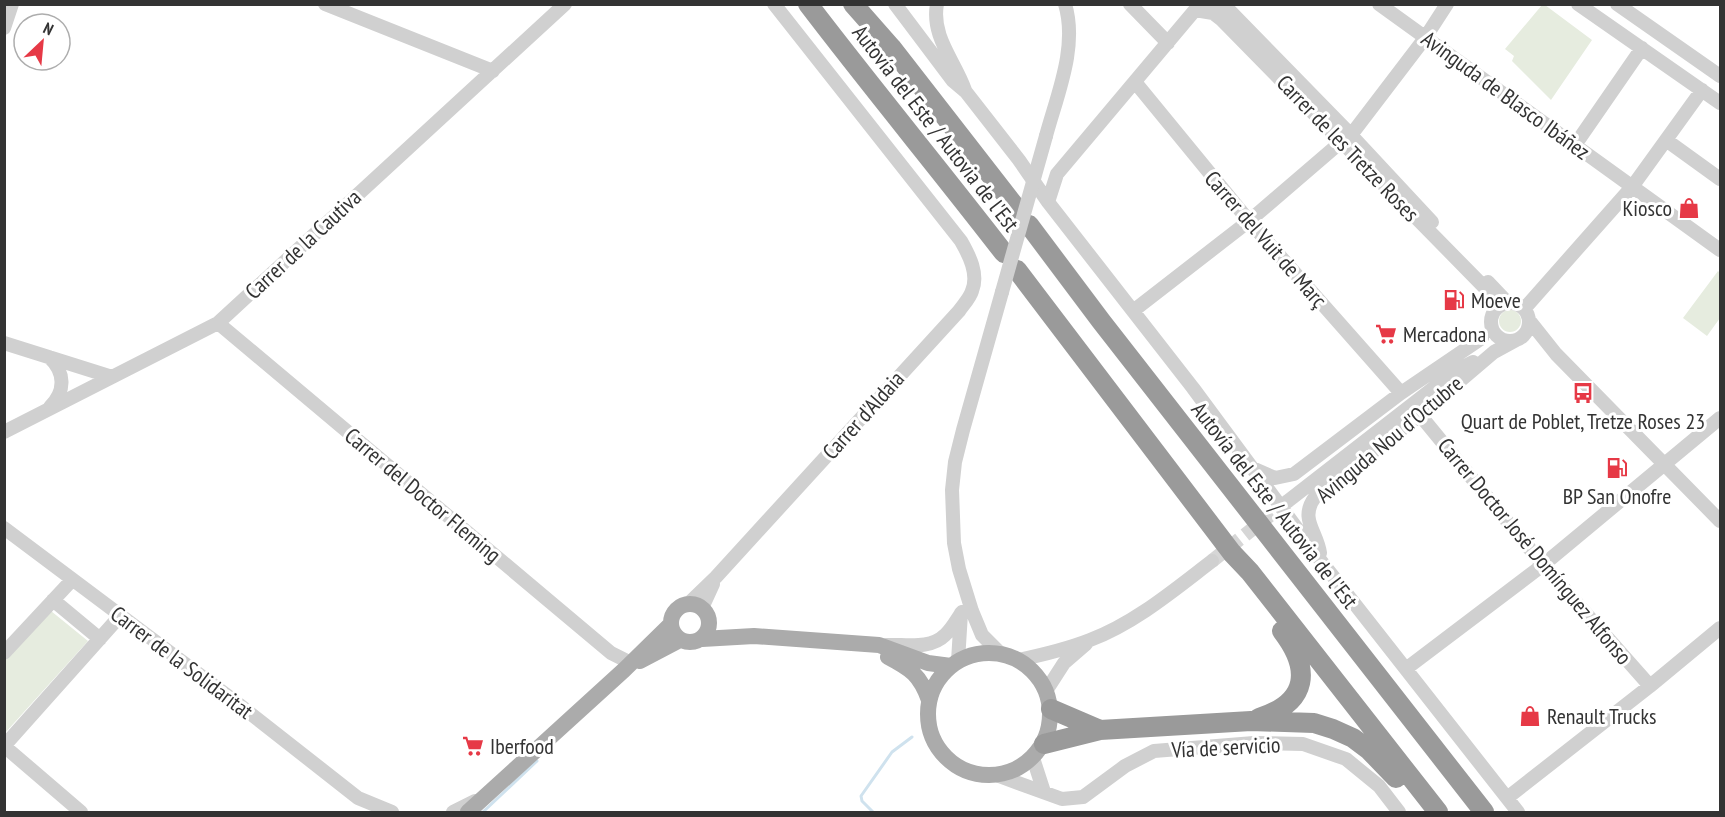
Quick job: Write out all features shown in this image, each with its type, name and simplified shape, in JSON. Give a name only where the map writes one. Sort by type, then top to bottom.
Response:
[{"type":"highway","name":"Autovía del Este / Autovia de l'Est","points":[[808,4],[1004,254]]},
{"type":"highway","name":"Autovía del Este / Autovia de l'Est","points":[[853,4],[891,47],[1484,813]]},
{"type":"highway","points":[[868,4],[881,22],[891,47]]},
{"type":"highway","points":[[1017,270],[1232,553],[1250,572],[1438,813]]},
{"type":"highway","points":[[1232,553],[1242,579],[1290,642],[1297,655],[1301,672],[1297,694],[1288,705],[1277,713],[1251,721]]},
{"type":"highway","points":[[1049,700],[1100,730]]},
{"type":"highway","points":[[1039,751],[1100,730],[1251,721],[1314,723],[1353,738],[1369,750],[1387,767],[1425,813]]},
{"type":"main road","points":[[700,610],[709,630],[702,639]]},
{"type":"main road","points":[[468,813],[671,624],[676,611],[700,610],[725,627],[754,636]]},
{"type":"main road","points":[[671,624],[680,640]]},
{"type":"main road","points":[[627,666],[680,640],[691,642],[702,639],[754,636],[879,645],[928,663],[954,664]]},
{"type":"main road","points":[[855,644],[889,657],[911,669],[919,678],[929,700]]},
{"type":"main road","points":[[1001,654],[1018,660],[1035,673],[1049,700],[1050,727],[1039,751],[1012,772],[999,776],[973,774],[950,763],[934,743],[927,718],[929,700],[939,678],[954,664],[972,655],[1001,654]]},
{"type":"street","points":[[4,28],[12,4]]},
{"type":"street","points":[[325,4],[493,71]]},
{"type":"street","name":"Carrer de la Cautiva","points":[[4,432],[218,323],[565,4]]},
{"type":"street","name":"Carrer d'Aldaia","points":[[700,610],[716,577],[959,311],[972,291],[975,276],[961,241],[774,4]]},
{"type":"street","points":[[895,4],[953,81],[966,92],[1019,160],[1048,201],[1193,388],[1321,561],[1407,668],[1518,813]]},
{"type":"street","points":[[937,4],[935,14],[937,29],[944,49],[960,74],[966,92]]},
{"type":"street","points":[[954,664],[962,612],[952,519],[955,462],[1068,49],[1070,27],[1065,4]]},
{"type":"street","points":[[1130,4],[1168,43]]},
{"type":"street","name":"Carrer de les Tretze Roses","points":[[1221,4],[1488,292],[1492,316]]},
{"type":"street","name":"Avinguda de Blasco Ibáñez","points":[[1379,4],[1720,250]]},
{"type":"street","points":[[1132,311],[1249,221],[1346,138],[1425,38],[1447,4]]},
{"type":"street","points":[[1578,4],[1720,103]]},
{"type":"street","points":[[1617,4],[1719,71]]},
{"type":"street","points":[[1048,201],[1057,174],[1200,7]]},
{"type":"street","name":"Carrer de les Tretze Roses","points":[[1200,7],[1222,20],[1346,138],[1507,302]]},
{"type":"street","points":[[1575,145],[1642,48]]},
{"type":"street","name":"Carrer del Vuit de Març","points":[[1135,82],[1249,221],[1401,393]]},
{"type":"street","points":[[1492,316],[1491,328],[1498,338],[1510,341],[1518,339],[1528,328],[1527,314],[1632,187],[1702,90]]},
{"type":"street","points":[[1666,140],[1720,179]]},
{"type":"street","points":[[1019,160],[1043,177],[1057,174]]},
{"type":"street","points":[[1458,370],[1482,338],[1492,316],[1507,302],[1519,304],[1556,354],[1720,521]]},
{"type":"street","name":"Carrer del Doctor Fleming","points":[[218,323],[627,666]]},
{"type":"street","name":"Avinguda Nou d'Octubre","points":[[1251,468],[1275,478],[1294,474],[1401,393],[1482,338]]},
{"type":"street","points":[[1518,339],[1556,354]]},
{"type":"street","name":"Avinguda Nou d'Octubre","points":[[1321,561],[1318,541],[1308,521],[1310,503],[1315,497],[1420,415],[1494,352],[1518,339]]},
{"type":"street","points":[[4,343],[112,377]]},
{"type":"street","points":[[1458,370],[1494,352]]},
{"type":"street","points":[[49,357],[58,365],[61,372],[59,395],[49,409]]},
{"type":"street","name":"Avinguda Nou d'Octubre","points":[[1288,501],[1458,370]]},
{"type":"street","name":"Carrer Doctor José Domínguez Alfonso","points":[[1420,415],[1543,565],[1650,687]]},
{"type":"street","points":[[1407,668],[1543,565],[1720,418]]},
{"type":"street","name":"Carrer de la Solidaritat","points":[[4,528],[358,798],[392,813]]},
{"type":"street","points":[[1049,700],[1064,663],[1090,640],[1148,608],[1212,561]]},
{"type":"street","points":[[959,569],[982,635],[1001,654]]},
{"type":"street","points":[[4,653],[72,580]]},
{"type":"street","points":[[53,600],[100,639]]},
{"type":"street","points":[[879,645],[923,645],[936,641],[946,635],[962,612]]},
{"type":"street","points":[[81,813],[4,746],[120,616]]},
{"type":"street","points":[[1507,798],[1650,687],[1720,628]]},
{"type":"street","points":[[1018,660],[1090,640]]},
{"type":"street","name":"Vía de servicio","points":[[999,776],[1062,799],[1083,797],[1125,766],[1154,751],[1254,743],[1303,744],[1346,759],[1378,786],[1399,813]]},
{"type":"street","points":[[1039,751],[1044,792]]},
{"type":"street","name":"Carrer de la Solidaritat","points":[[358,798],[367,813]]},
{"type":"street","points":[[453,813],[483,798]]},
{"type":"shaded area","points":[[1542,5],[1592,40],[1551,100],[1512,61],[1514,56],[1505,49]]},
{"type":"shaded area","points":[[1718,271],[1720,273],[1720,318],[1707,336],[1683,318]]},
{"type":"shaded area","points":[[1510,310],[1518,313],[1521,321],[1518,329],[1510,332],[1502,329],[1499,321],[1502,313]]},
{"type":"shaded area","points":[[51,611],[88,641],[5,733],[5,661]]},
{"type":"waterway","points":[[873,812],[862,801],[861,796],[892,752],[912,737]]},
{"type":"waterway","points":[[483,812],[537,761]]},
{"type":"tunnel","points":[[1212,561],[1288,501]]},
{"type":"place","name":"Kiosco","points":[[1689,208]]},
{"type":"place","name":"Moeve","points":[[1454,300]]},
{"type":"place","name":"Mercadona","points":[[1386,334]]},
{"type":"place","name":"Quart de Poblet, Tretze Roses 23","points":[[1583,393]]},
{"type":"place","name":"BP San Onofre","points":[[1617,468]]},
{"type":"place","name":"Renault Trucks","points":[[1530,716]]},
{"type":"place","name":"Iberfood","points":[[473,746]]}]
